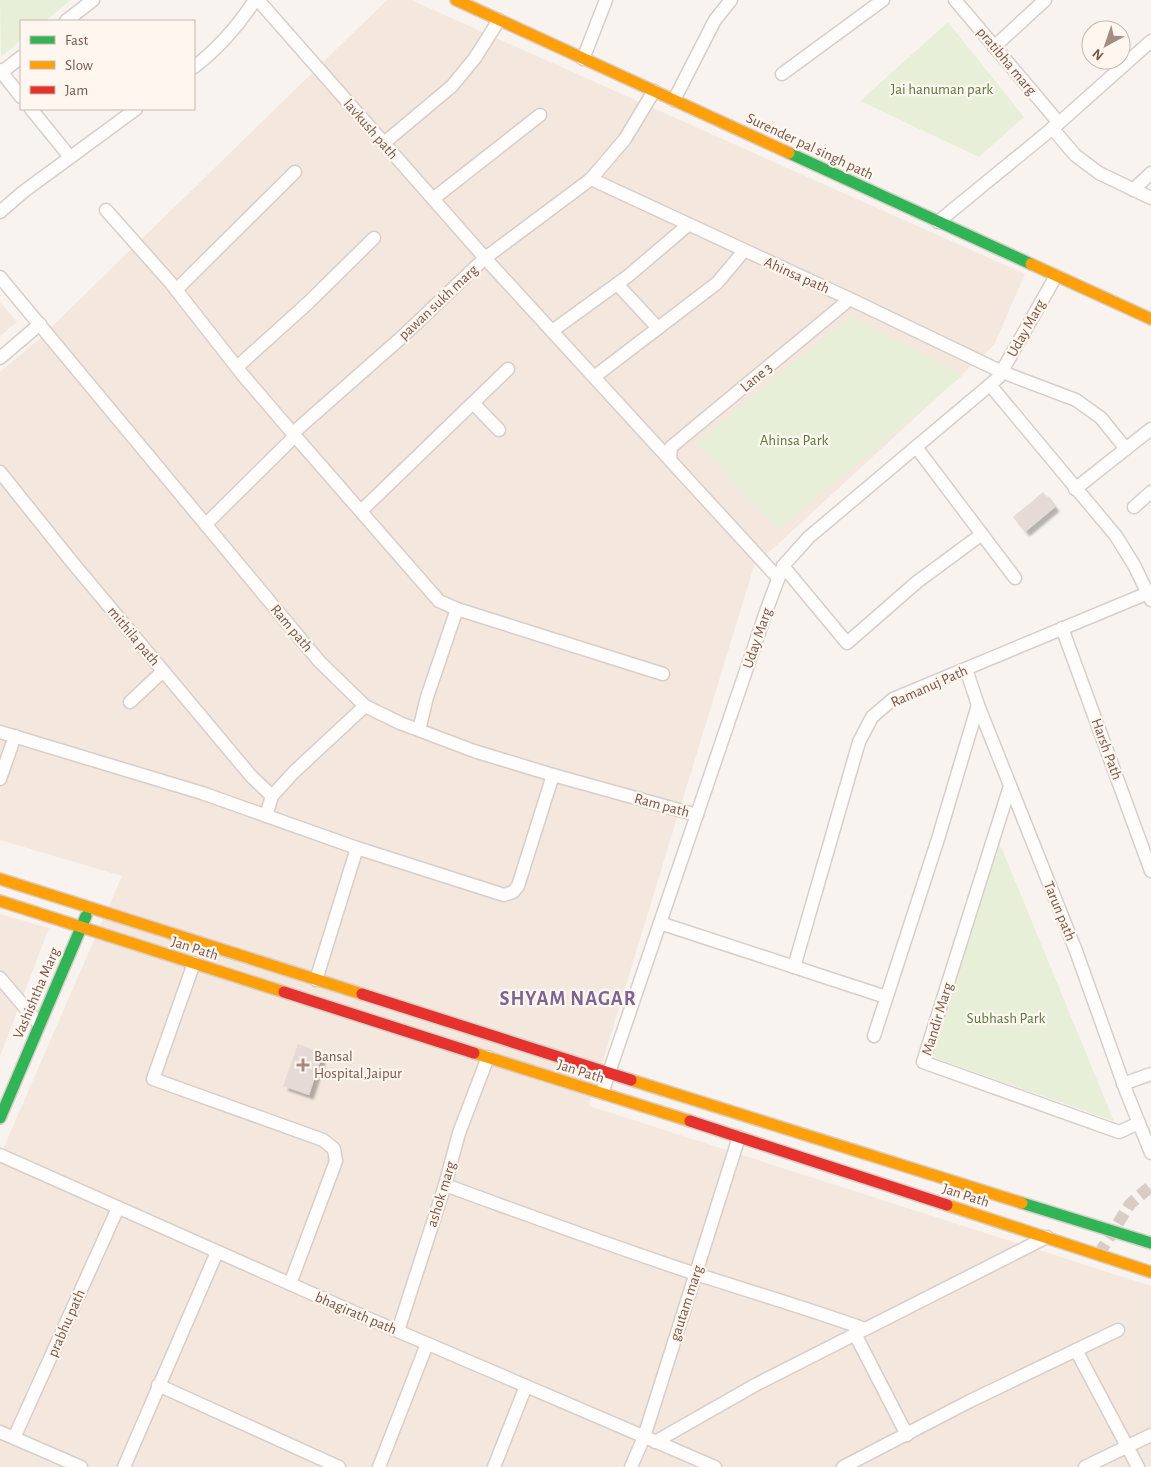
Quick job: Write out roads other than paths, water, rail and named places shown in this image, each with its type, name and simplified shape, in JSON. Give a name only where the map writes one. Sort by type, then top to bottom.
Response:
[{"type":"street","points":[[67,20],[93,0]]},
{"type":"street","points":[[195,66],[213,52],[239,24],[256,0]]},
{"type":"street","name":"lavkush path","points":[[256,0],[485,258],[594,377],[847,643],[917,582],[982,534]]},
{"type":"street","name":"Surender pal singh path","points":[[456,0],[1150,318]]},
{"type":"street","points":[[583,58],[606,0]]},
{"type":"street","points":[[674,100],[715,20],[731,0]]},
{"type":"street","points":[[782,74],[883,0]]},
{"type":"street","name":"pratibha marg","points":[[955,0],[994,47],[1075,155],[1099,173],[1151,198]]},
{"type":"street","points":[[994,47],[1045,0]]},
{"type":"street","points":[[384,143],[452,86],[475,58],[499,20]]},
{"type":"street","points":[[938,222],[1055,126],[1151,41]]},
{"type":"street","points":[[20,58],[1,71],[20,96]]},
{"type":"street","name":"pawan sukh marg","points":[[206,524],[294,435],[402,337],[485,258],[591,179],[625,139],[654,91]]},
{"type":"street","points":[[32,110],[70,157]]},
{"type":"street","points":[[0,212],[70,157],[135,110]]},
{"type":"street","points":[[433,199],[540,115]]},
{"type":"street","points":[[176,290],[295,172]]},
{"type":"street","points":[[1133,190],[1151,173]]},
{"type":"street","name":"Ahinsa path","points":[[591,179],[1002,372],[1076,400],[1101,418],[1126,450]]},
{"type":"street","points":[[106,210],[176,290],[294,435],[439,601],[663,674]]},
{"type":"street","points":[[552,331],[616,284],[688,225]]},
{"type":"street","points":[[237,367],[374,238]]},
{"type":"street","points":[[594,377],[717,283],[744,251]]},
{"type":"street","name":"Uday Marg","points":[[602,1093],[781,572],[809,537],[998,378],[1056,276]]},
{"type":"street","name":"Ram path","points":[[0,277],[319,660],[365,706],[400,723],[474,751],[697,815]]},
{"type":"street","points":[[616,284],[658,328]]},
{"type":"street","name":"Lane 3","points":[[670,459],[671,447],[850,299]]},
{"type":"street","points":[[0,358],[40,324]]},
{"type":"street","points":[[361,511],[508,369]]},
{"type":"street","points":[[990,385],[1116,536],[1148,588]]},
{"type":"street","points":[[473,403],[499,430]]},
{"type":"street","points":[[1075,489],[1126,450],[1151,428]]},
{"type":"street","points":[[916,447],[1015,578]]},
{"type":"street","name":"mithila path","points":[[0,472],[72,562],[251,776],[272,796]]},
{"type":"street","points":[[1134,507],[1151,492]]},
{"type":"street","name":"Ramanuj Path","points":[[794,967],[859,742],[872,717],[893,699],[1062,628],[1148,588]]},
{"type":"street","points":[[419,730],[427,697],[457,608]]},
{"type":"street","name":"Harsh Path","points":[[1062,628],[1151,871]]},
{"type":"street","name":"Tarun path","points":[[966,669],[978,706],[1076,951],[1151,1153]]},
{"type":"street","points":[[130,702],[163,670]]},
{"type":"street","points":[[266,816],[272,796],[294,772],[365,706]]},
{"type":"street","points":[[874,1036],[938,839],[978,706]]},
{"type":"street","points":[[0,732],[202,793],[357,848],[504,895],[513,892],[518,886],[553,775]]},
{"type":"street","points":[[0,779],[15,736]]},
{"type":"street","name":"Mandir Marg","points":[[1010,786],[923,1062],[1119,1132],[1139,1123]]},
{"type":"street","points":[[316,980],[357,848]]},
{"type":"street","name":"Jan Path","points":[[0,879],[608,1073],[1151,1243]]},
{"type":"street","name":"Jan Path","points":[[0,901],[740,1137],[1047,1236],[1151,1272]]},
{"type":"street","name":"Vashishtha Marg","points":[[0,1118],[90,908]]},
{"type":"street","points":[[660,923],[886,996]]},
{"type":"street","points":[[194,963],[151,1084],[323,1140],[334,1150],[336,1161],[290,1284]]},
{"type":"street","points":[[0,978],[39,1024]]},
{"type":"street","name":"ashok marg","points":[[398,1331],[445,1185],[459,1133],[488,1057]]},
{"type":"street","points":[[1124,1084],[1151,1074]]},
{"type":"street","name":"gautam marg","points":[[631,1467],[650,1439],[696,1274],[740,1137]]},
{"type":"street","name":"bhagirath path","points":[[0,1155],[426,1344],[715,1467]]},
{"type":"street","points":[[445,1185],[696,1274],[816,1311],[860,1332],[907,1434]]},
{"type":"street","name":"prabhu path","points":[[14,1438],[118,1208]]},
{"type":"street","points":[[650,1439],[1047,1236]]},
{"type":"street","points":[[124,1467],[217,1252]]},
{"type":"street","points":[[843,1467],[970,1401],[1118,1330]]},
{"type":"street","points":[[379,1467],[426,1344]]},
{"type":"street","points":[[1076,1350],[1138,1467]]},
{"type":"street","points":[[158,1385],[339,1467]]},
{"type":"street","points":[[494,1467],[526,1386]]},
{"type":"street","points":[[0,1432],[80,1467]]},
{"type":"street","points":[[1085,1467],[1151,1435]]},
{"type":"tunnel","points":[[1099,1254],[1130,1204],[1151,1186]]},
{"type":"place","name":"Bansal Hospital,Jaipur","points":[[303,1065]]},
{"type":"district","name":"SHYAM NAGAR","points":[[568,998]]},
{"type":"park label","name":"Jai hanuman park","points":[[942,89]]},
{"type":"park label","name":"Ahinsa Park","points":[[794,440]]},
{"type":"park label","name":"Subhash Park","points":[[1006,1018]]}]
